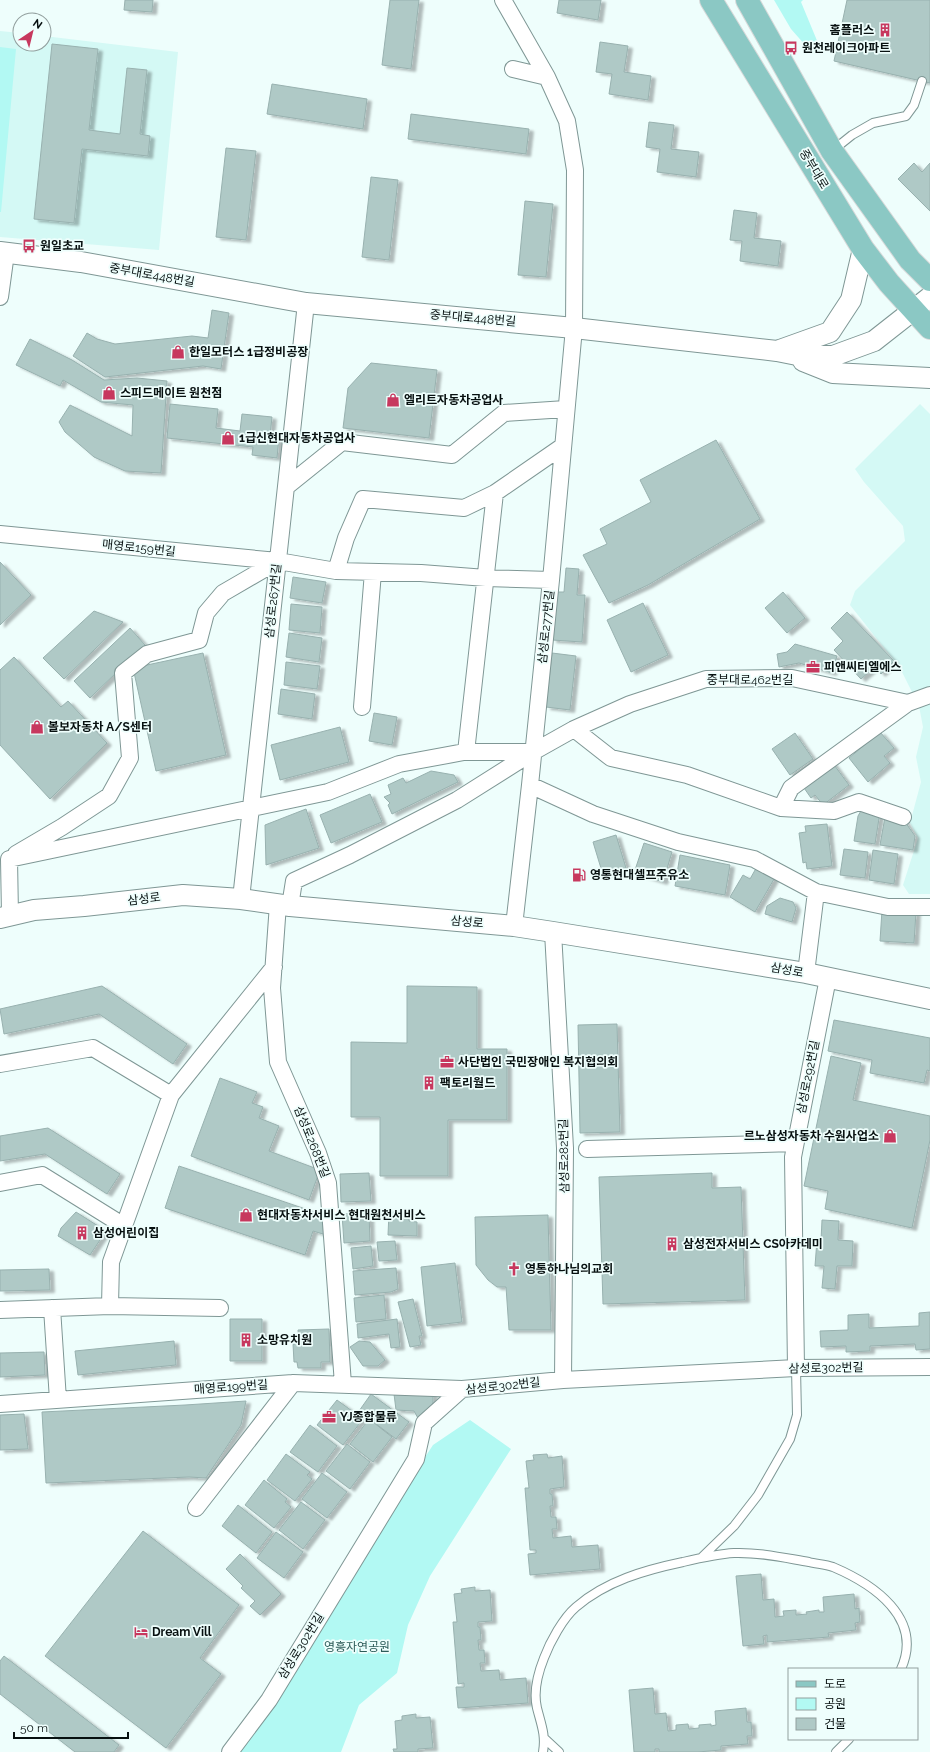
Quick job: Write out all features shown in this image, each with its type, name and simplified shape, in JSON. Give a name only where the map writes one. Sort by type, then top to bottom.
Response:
[{"type":"main road","name":"중부대로","points":[[711,0],[863,249],[889,283],[930,328]]},
{"type":"main road","name":"중부대로","points":[[747,0],[832,151],[910,260],[927,274]]},
{"type":"street","name":"삼성로277번길","points":[[503,0],[547,76],[567,121],[575,170],[574,328],[551,580],[514,926]]},
{"type":"street","points":[[513,69],[547,76]]},
{"type":"street","points":[[777,350],[830,332],[851,300],[863,249]]},
{"type":"street","points":[[0,297],[3,252]]},
{"type":"street","name":"중부대로448번길","points":[[3,252],[80,262],[306,302],[574,328],[777,350],[802,356],[833,356],[874,341],[930,297]]},
{"type":"street","name":"삼성로267번길","points":[[241,899],[306,302]]},
{"type":"street","points":[[777,350],[833,373],[930,378]]},
{"type":"street","points":[[286,488],[342,442],[452,455],[504,414],[566,409]]},
{"type":"street","points":[[336,571],[346,538],[363,499],[464,508],[495,493],[563,446]]},
{"type":"street","points":[[466,752],[495,493]]},
{"type":"street","name":"매영로159번길","points":[[0,534],[278,561],[336,571],[422,573],[486,578],[551,580]]},
{"type":"street","points":[[8,859],[109,796],[130,758],[123,673],[147,654],[199,640],[206,612],[223,593],[278,561]]},
{"type":"street","points":[[362,707],[373,572]]},
{"type":"street","name":"중부대로462번길","points":[[284,905],[294,881],[350,855],[456,800],[533,752],[574,729],[630,704],[706,679],[792,678],[908,703]]},
{"type":"street","points":[[781,808],[791,788],[908,703],[930,695]]},
{"type":"street","points":[[574,729],[611,758],[687,775],[781,808],[834,811],[859,802],[903,817]]},
{"type":"street","points":[[8,859],[250,810],[328,792],[399,764],[466,752],[533,752]]},
{"type":"street","points":[[530,784],[600,816],[678,842],[754,859],[816,892],[888,907],[930,907]]},
{"type":"street","points":[[5,916],[8,859]]},
{"type":"street","points":[[806,973],[816,892]]},
{"type":"street","name":"삼성로","points":[[5,916],[34,910],[183,895],[241,899],[284,905],[514,926],[806,973],[930,999]]},
{"type":"street","name":"삼성로268번길","points":[[284,905],[274,967],[273,995],[278,1062],[318,1153],[328,1183],[344,1384]]},
{"type":"street","name":"삼성로282번길","points":[[553,932],[565,1148],[563,1380]]},
{"type":"street","points":[[110,1306],[111,1262],[171,1095],[274,967]]},
{"type":"street","name":"삼성로292번길","points":[[796,1368],[793,1157],[828,978]]},
{"type":"street","points":[[0,1064],[93,1048],[171,1095]]},
{"type":"street","points":[[587,1149],[796,1143]]},
{"type":"street","points":[[0,1183],[42,1175],[124,1226]]},
{"type":"street","points":[[0,1310],[110,1306],[220,1308]]},
{"type":"street","points":[[52,1308],[58,1400]]},
{"type":"street","name":"삼성로302번길","points":[[230,1752],[269,1700],[416,1459],[424,1423],[462,1389],[563,1380],[796,1368],[930,1367]]},
{"type":"street","points":[[196,1508],[293,1383]]},
{"type":"street","name":"매영로199번길","points":[[0,1404],[293,1383],[462,1389]]},
{"type":"lane","points":[[832,151],[852,135],[873,123],[906,116],[914,105],[922,81]]},
{"type":"lane","points":[[702,1557],[734,1526],[758,1495],[790,1439],[797,1416],[796,1368]]},
{"type":"lane","points":[[543,1752],[545,1739],[537,1706],[536,1683],[544,1657],[556,1632],[574,1607],[599,1589],[645,1571],[702,1557],[734,1553],[779,1557],[831,1567],[865,1583],[885,1599],[901,1618],[907,1639],[904,1662],[901,1668]]},
{"type":"lane","points":[[545,1739],[559,1752]]},
{"type":"lane","points":[[836,1752],[848,1740]]},
{"type":"shaded area","points":[[0,31],[12,32],[12,52],[52,52],[52,37],[178,52],[159,250],[0,237]]},
{"type":"shaded area","points":[[920,404],[930,414],[930,894],[909,894],[903,885],[918,838],[910,823],[921,782],[916,757],[923,727],[919,706],[900,668],[850,605],[855,591],[905,541],[903,526],[864,482],[855,469]]},
{"type":"green space","points":[[774,0],[803,0],[801,2],[818,43],[813,54],[791,29]]},
{"type":"green space","points":[[0,47],[12,48],[12,52],[16,52],[0,212]]},
{"type":"green space","name":"영흥자연공원","points":[[470,1420],[511,1449],[430,1576],[408,1625],[397,1673],[359,1705],[341,1752],[237,1752],[361,1555],[433,1445]]},
{"type":"building","points":[[125,0],[153,0],[152,12],[124,10]]},
{"type":"building","points":[[390,0],[419,0],[411,69],[382,65]]},
{"type":"building","points":[[559,0],[601,0],[598,20],[557,13]]},
{"type":"building","name":"홈플러스","points":[[847,0],[930,0],[930,83],[834,61]]},
{"type":"building","points":[[600,42],[628,46],[624,72],[651,76],[648,100],[609,94],[612,74],[596,72]]},
{"type":"building","points":[[52,44],[98,49],[89,130],[120,134],[127,68],[147,70],[140,134],[150,136],[148,156],[82,149],[74,223],[34,219]]},
{"type":"building","points":[[272,84],[367,99],[363,129],[267,114]]},
{"type":"building","points":[[411,114],[529,129],[526,154],[408,139]]},
{"type":"building","points":[[649,122],[674,125],[671,149],[699,152],[696,177],[657,172],[660,149],[646,147]]},
{"type":"building","points":[[226,148],[256,151],[246,240],[216,237]]},
{"type":"building","points":[[914,163],[922,172],[930,163],[930,211],[898,179]]},
{"type":"building","points":[[371,177],[398,180],[389,260],[362,257]]},
{"type":"building","points":[[525,201],[553,204],[546,277],[518,275]]},
{"type":"building","points":[[734,210],[757,213],[754,238],[781,241],[778,266],[740,261],[742,241],[730,240]]},
{"type":"building","points":[[212,310],[229,313],[221,369],[203,366],[105,377],[73,356],[87,333],[97,339],[115,344],[192,336],[208,338]]},
{"type":"building","points":[[30,339],[72,360],[104,380],[137,378],[167,381],[161,473],[125,471],[94,457],[65,432],[59,422],[70,405],[132,436],[133,405],[101,402],[63,380],[60,386],[16,365]]},
{"type":"building","points":[[371,363],[437,370],[429,438],[343,428],[348,388]]},
{"type":"building","points":[[170,404],[218,409],[216,428],[240,431],[242,414],[272,417],[270,436],[279,437],[277,458],[252,455],[253,447],[167,438]]},
{"type":"building","points":[[716,440],[760,519],[648,585],[609,603],[583,555],[607,544],[600,529],[651,502],[640,480]]},
{"type":"building","points":[[0,562],[31,595],[0,625]]},
{"type":"building","points":[[566,568],[579,569],[577,595],[585,595],[582,642],[552,640],[556,592],[564,592]]},
{"type":"building","points":[[293,577],[326,582],[322,603],[290,598]]},
{"type":"building","points":[[783,592],[805,618],[787,633],[765,608]]},
{"type":"building","points":[[643,603],[668,655],[631,672],[607,620]]},
{"type":"building","points":[[291,604],[322,607],[320,633],[289,630]]},
{"type":"building","points":[[94,611],[123,622],[64,679],[43,658]]},
{"type":"building","points":[[847,612],[894,661],[881,674],[875,667],[861,679],[834,650],[843,641],[831,628]]},
{"type":"building","points":[[130,628],[145,645],[90,698],[74,681]]},
{"type":"building","points":[[289,633],[322,638],[319,662],[286,657]]},
{"type":"building","points":[[795,644],[837,656],[832,673],[799,663],[779,667],[777,654],[787,652]]},
{"type":"building","points":[[203,653],[226,755],[156,771],[133,668]]},
{"type":"building","points":[[552,653],[576,656],[570,710],[546,707]]},
{"type":"building","points":[[14,657],[61,707],[68,701],[107,743],[50,799],[0,745],[0,670]]},
{"type":"building","points":[[286,662],[320,666],[317,689],[284,685]]},
{"type":"building","points":[[281,689],[315,694],[312,719],[278,714]]},
{"type":"building","points":[[374,713],[397,717],[392,745],[369,741]]},
{"type":"building","points":[[340,727],[349,762],[280,780],[271,745]]},
{"type":"building","points":[[880,732],[894,748],[884,756],[890,763],[868,782],[849,758]]},
{"type":"building","points":[[795,733],[813,759],[790,775],[772,749]]},
{"type":"building","points":[[832,762],[849,785],[823,805],[815,795],[811,798],[802,785]]},
{"type":"building","points":[[431,771],[454,775],[458,782],[392,814],[388,805],[390,803],[384,797],[391,794],[388,785],[403,778],[406,783]]},
{"type":"building","points":[[370,794],[382,822],[331,843],[320,815]]},
{"type":"building","points":[[306,809],[319,848],[266,865],[265,825]]},
{"type":"building","points":[[862,809],[880,812],[875,844],[854,841],[858,816]]},
{"type":"building","points":[[885,817],[903,819],[915,836],[913,850],[880,845]]},
{"type":"building","points":[[827,824],[832,866],[807,869],[806,862],[803,863],[799,833],[806,832],[805,826]]},
{"type":"building","points":[[616,835],[626,868],[603,875],[593,842]]},
{"type":"building","points":[[644,843],[672,852],[663,882],[634,873]]},
{"type":"building","points":[[844,849],[868,852],[865,878],[840,875]]},
{"type":"building","points":[[873,850],[898,854],[894,884],[869,880]]},
{"type":"building","points":[[680,855],[730,865],[725,895],[675,886]]},
{"type":"building","points":[[759,863],[777,874],[755,912],[730,897],[743,875],[750,879]]},
{"type":"building","points":[[780,898],[793,902],[796,908],[792,922],[765,914],[767,906]]},
{"type":"building","points":[[882,910],[916,912],[914,943],[880,941]]},
{"type":"building","points":[[102,986],[187,1044],[173,1064],[99,1014],[4,1034],[0,1009]]},
{"type":"building","name":"팩토리월드","points":[[407,986],[477,987],[477,1049],[507,1049],[507,1120],[448,1120],[448,1176],[380,1176],[380,1117],[351,1117],[351,1042],[407,1043]]},
{"type":"building","points":[[834,1020],[930,1038],[930,1071],[927,1070],[924,1083],[870,1073],[872,1060],[828,1051]]},
{"type":"building","points":[[617,1024],[620,1132],[580,1133],[578,1025]]},
{"type":"building","points":[[831,1056],[861,1063],[853,1100],[930,1116],[930,1140],[912,1228],[825,1209],[828,1191],[804,1186]]},
{"type":"building","points":[[220,1078],[257,1092],[252,1103],[263,1107],[259,1118],[279,1126],[269,1151],[320,1170],[309,1200],[191,1156]]},
{"type":"building","points":[[48,1128],[120,1174],[107,1194],[45,1154],[0,1161],[0,1136]]},
{"type":"building","points":[[179,1166],[329,1217],[323,1234],[313,1231],[305,1255],[165,1208]]},
{"type":"building","points":[[369,1173],[371,1201],[341,1202],[340,1174]]},
{"type":"building","name":"삼성전자서비스 CS아카데미","points":[[712,1173],[712,1188],[741,1187],[745,1300],[603,1304],[599,1177]]},
{"type":"building","name":"삼성어린이집","points":[[76,1212],[106,1231],[90,1255],[58,1236],[61,1228]]},
{"type":"building","points":[[389,1212],[409,1212],[409,1221],[417,1222],[417,1236],[388,1235]]},
{"type":"building","points":[[369,1213],[370,1241],[344,1243],[342,1214]]},
{"type":"building","name":"영통하나님의교회","points":[[548,1215],[551,1330],[509,1330],[506,1287],[497,1287],[488,1280],[476,1265],[475,1217]]},
{"type":"building","points":[[822,1220],[839,1221],[838,1240],[853,1241],[852,1266],[837,1266],[835,1289],[822,1288],[824,1266],[815,1266],[817,1240],[821,1241]]},
{"type":"building","points":[[395,1241],[397,1260],[379,1261],[377,1242]]},
{"type":"building","points":[[371,1246],[373,1266],[353,1269],[351,1248]]},
{"type":"building","points":[[455,1263],[462,1322],[427,1326],[421,1267]]},
{"type":"building","points":[[396,1268],[398,1289],[391,1292],[355,1295],[353,1271]]},
{"type":"building","points":[[49,1269],[50,1290],[0,1291],[0,1270]]},
{"type":"building","points":[[384,1295],[386,1319],[356,1322],[354,1298]]},
{"type":"building","points":[[413,1299],[422,1336],[419,1336],[421,1345],[410,1347],[398,1302]]},
{"type":"building","points":[[930,1312],[930,1349],[916,1350],[915,1344],[870,1346],[870,1351],[846,1352],[846,1346],[821,1347],[820,1331],[848,1330],[848,1315],[869,1314],[869,1328],[919,1326],[919,1313]]},
{"type":"building","name":"소망유치원","points":[[230,1319],[262,1319],[262,1361],[230,1361]]},
{"type":"building","points":[[397,1319],[400,1347],[391,1348],[389,1334],[358,1338],[357,1324]]},
{"type":"building","points":[[329,1329],[330,1362],[321,1362],[321,1368],[298,1368],[297,1362],[294,1362],[293,1344],[299,1344],[298,1330]]},
{"type":"building","points":[[174,1341],[176,1365],[78,1375],[75,1351]]},
{"type":"building","points":[[359,1341],[370,1342],[385,1360],[378,1366],[363,1366],[350,1347]]},
{"type":"building","points":[[44,1352],[45,1375],[0,1377],[0,1353]]},
{"type":"building","points":[[433,1393],[433,1406],[419,1420],[414,1411],[396,1410],[394,1394]]},
{"type":"building","points":[[371,1394],[409,1422],[396,1439],[359,1411]]},
{"type":"building","points":[[337,1400],[363,1419],[343,1445],[317,1425]]},
{"type":"building","points":[[246,1401],[241,1425],[206,1478],[189,1477],[46,1483],[42,1412]]},
{"type":"building","points":[[24,1414],[28,1449],[0,1450],[0,1415]]},
{"type":"building","points":[[369,1419],[392,1437],[373,1462],[350,1444]]},
{"type":"building","points":[[310,1425],[337,1446],[318,1472],[290,1452]]},
{"type":"building","points":[[347,1444],[370,1462],[350,1489],[326,1471]]},
{"type":"building","points":[[286,1454],[310,1472],[307,1475],[312,1479],[295,1501],[267,1480]]},
{"type":"building","points":[[547,1454],[548,1458],[562,1456],[564,1487],[550,1489],[553,1506],[550,1506],[551,1517],[556,1517],[557,1529],[552,1529],[553,1538],[571,1536],[572,1547],[598,1545],[600,1569],[530,1575],[528,1554],[536,1553],[536,1550],[530,1550],[525,1488],[529,1488],[526,1461],[534,1460],[533,1455]]},
{"type":"building","points":[[322,1473],[347,1492],[327,1518],[302,1499]]},
{"type":"building","points":[[264,1480],[287,1499],[285,1502],[291,1507],[274,1528],[245,1505]]},
{"type":"building","points":[[301,1502],[325,1520],[303,1549],[279,1530]]},
{"type":"building","points":[[238,1505],[272,1532],[256,1553],[222,1526]]},
{"type":"building","points":[[143,1531],[239,1605],[200,1658],[221,1674],[166,1748],[45,1656]]},
{"type":"building","points":[[276,1532],[303,1552],[284,1578],[257,1558]]},
{"type":"building","points":[[240,1554],[281,1594],[260,1615],[250,1606],[255,1601],[241,1588],[243,1586],[226,1569]]},
{"type":"building","points":[[761,1574],[763,1600],[774,1599],[775,1617],[784,1616],[783,1611],[796,1610],[796,1615],[807,1614],[806,1612],[819,1610],[819,1612],[824,1612],[823,1597],[854,1594],[855,1609],[859,1608],[860,1622],[855,1623],[856,1630],[828,1633],[829,1637],[767,1642],[767,1635],[763,1636],[764,1644],[743,1646],[736,1576]]},
{"type":"building","points":[[475,1587],[475,1591],[490,1590],[492,1621],[478,1622],[481,1640],[478,1640],[479,1650],[484,1650],[485,1663],[480,1663],[481,1671],[499,1670],[500,1680],[526,1678],[528,1703],[458,1708],[456,1687],[464,1687],[464,1683],[458,1684],[453,1622],[457,1622],[454,1594],[462,1593],[461,1589]]},
{"type":"building","points":[[4,1656],[119,1745],[114,1752],[75,1752],[0,1694],[0,1661]]},
{"type":"building","points":[[653,1688],[655,1714],[666,1713],[668,1731],[676,1730],[676,1725],[688,1724],[689,1729],[699,1728],[699,1725],[716,1725],[715,1711],[746,1708],[747,1722],[751,1722],[752,1736],[747,1736],[748,1744],[721,1746],[721,1750],[698,1752],[659,1752],[659,1749],[655,1749],[655,1752],[634,1752],[629,1690]]},
{"type":"building","points":[[416,1714],[416,1718],[430,1717],[433,1748],[418,1749],[418,1752],[394,1752],[393,1749],[397,1749],[395,1721],[402,1720],[402,1716]]},
{"type":"place","name":"홈플러스","points":[[885,30]]},
{"type":"place","name":"원천레이크아파트","points":[[791,48]]},
{"type":"place","name":"원일초교","points":[[29,246]]},
{"type":"place","name":"한일모터스 1급정비공장","points":[[178,352]]},
{"type":"place","name":"스피드메이트 원천점","points":[[109,393]]},
{"type":"place","name":"엘리트자동차공업사","points":[[393,400]]},
{"type":"place","name":"1급신현대자동차공업사","points":[[228,438]]},
{"type":"place","name":"피앤씨티엘에스","points":[[813,667]]},
{"type":"place","name":"볼보자동차 A/S센터","points":[[37,727]]},
{"type":"place","name":"영통현대셀프주유소","points":[[579,875]]},
{"type":"place","name":"사단법인 국민장애인 복지협의회","points":[[447,1062]]},
{"type":"place","name":"팩토리월드","points":[[429,1083]]},
{"type":"place","name":"르노삼성자동차 수원사업소","points":[[890,1136]]},
{"type":"place","name":"현대자동차서비스 현대원천서비스","points":[[246,1215]]},
{"type":"place","name":"삼성어린이집","points":[[82,1233]]},
{"type":"place","name":"삼성전자서비스 CS아카데미","points":[[672,1244]]},
{"type":"place","name":"영통하나님의교회","points":[[514,1269]]},
{"type":"place","name":"소망유치원","points":[[246,1340]]},
{"type":"place","name":"YJ종합물류","points":[[329,1417]]},
{"type":"place","name":"Dream Vill","points":[[141,1632]]}]
